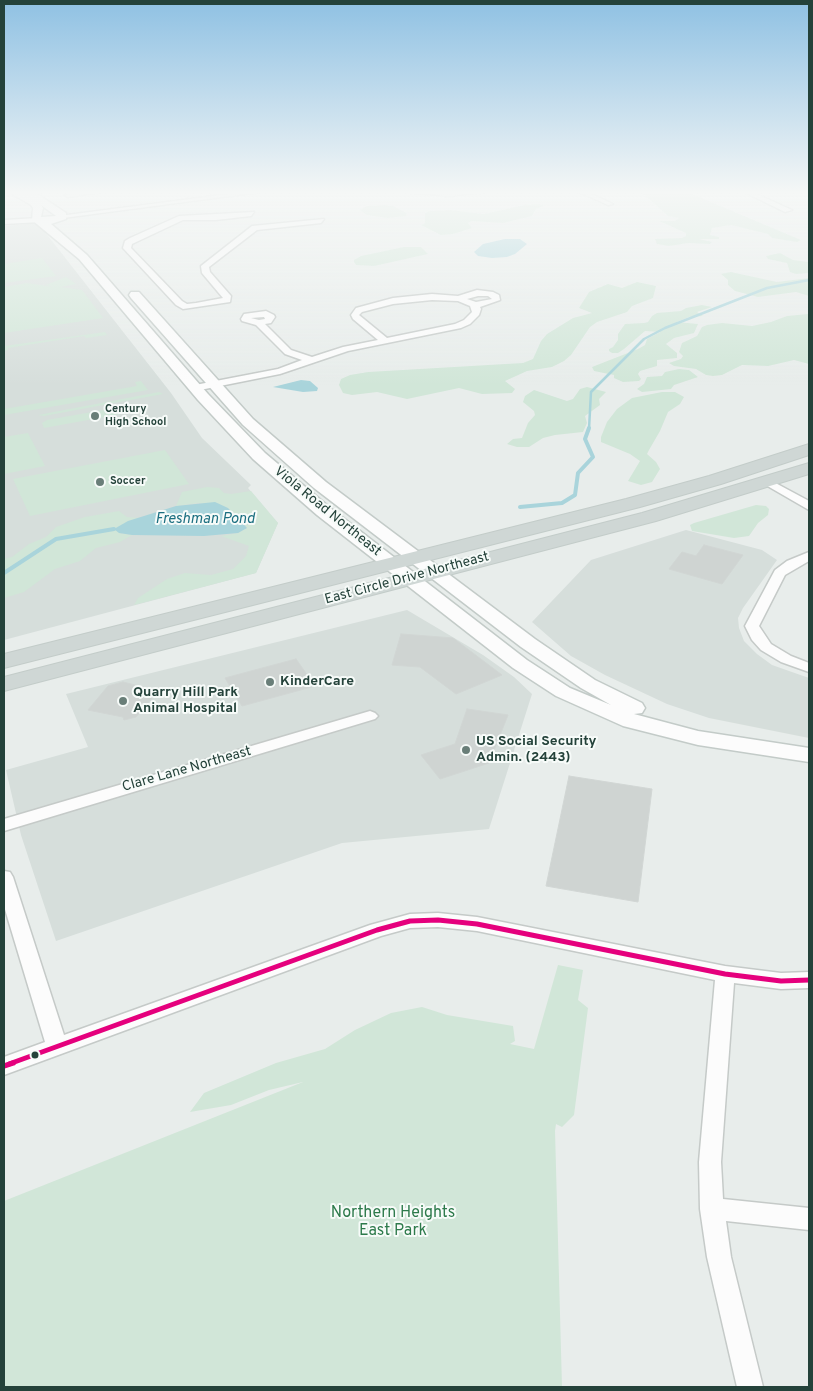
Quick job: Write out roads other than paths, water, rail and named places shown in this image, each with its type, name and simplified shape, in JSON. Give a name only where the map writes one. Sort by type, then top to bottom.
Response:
[{"type":"main road","name":"Viola Road Northeast","points":[[82,256],[196,388],[276,470],[390,563]]},
{"type":"main road","name":"Viola Road Northeast","points":[[125,284],[214,385],[266,440],[320,485],[492,643],[564,692],[630,721],[698,738],[809,755]]},
{"type":"main road","name":"East Circle Drive Northeast","points":[[4,684],[689,488],[809,449]]},
{"type":"main road","name":"East Circle Drive Northeast","points":[[4,661],[390,563],[433,572],[654,516],[809,468]]},
{"type":"main road","name":"Viola Road Northeast","points":[[433,572],[528,643],[588,684],[617,700],[659,719],[728,742]]},
{"type":"street","points":[[134,256],[180,305],[192,307],[226,301],[228,298],[208,276],[205,266],[218,256]]},
{"type":"street","points":[[385,340],[354,315],[366,306],[413,298],[459,299],[477,293],[490,294],[496,297],[496,300],[488,303],[474,305],[459,299]]},
{"type":"street","points":[[196,388],[280,371],[346,349],[458,326],[476,313],[477,309],[474,305]]},
{"type":"street","points":[[258,323],[288,352],[310,360]]},
{"type":"street","points":[[768,482],[809,506]]},
{"type":"street","points":[[809,556],[792,564],[780,574],[752,626],[759,640],[766,647],[786,659],[809,668]]},
{"type":"street","name":"Clare Lane Northeast","points":[[4,825],[370,716]]},
{"type":"street","points":[[4,876],[57,1046]]},
{"type":"street","points":[[4,1066],[377,930],[410,921],[438,920],[477,924],[725,974],[781,981],[809,980]]},
{"type":"street","points":[[725,974],[710,1162],[712,1210],[719,1257],[750,1387]]},
{"type":"street","points":[[712,1210],[809,1219]]},
{"type":"water","points":[[478,256],[510,256],[492,258]]},
{"type":"water","points":[[301,380],[310,381],[318,388],[317,391],[303,392],[273,387]]},
{"type":"water","name":"Freshman Pond","points":[[215,502],[228,508],[247,528],[238,533],[204,536],[132,535],[119,533],[114,529],[128,521],[176,506]]},
{"type":"waterway","points":[[589,429],[591,392],[644,339],[665,328],[767,288],[809,280]]},
{"type":"waterway","points":[[520,507],[562,503],[575,495],[578,473],[593,457],[585,439],[589,428]]},
{"type":"waterway","points":[[4,573],[56,539],[114,529]]},
{"type":"place","name":"Century High School","points":[[95,416]]},
{"type":"place","name":"Soccer","points":[[100,482]]},
{"type":"place","name":"KinderCare","points":[[270,682]]},
{"type":"place","name":"Quarry Hill Park Animal Hospital","points":[[123,701]]},
{"type":"place","name":"US Social Security Admin. (2443)","points":[[466,750]]},
{"type":"park label","name":"Northern Heights East Park","points":[[393,1223]]}]
